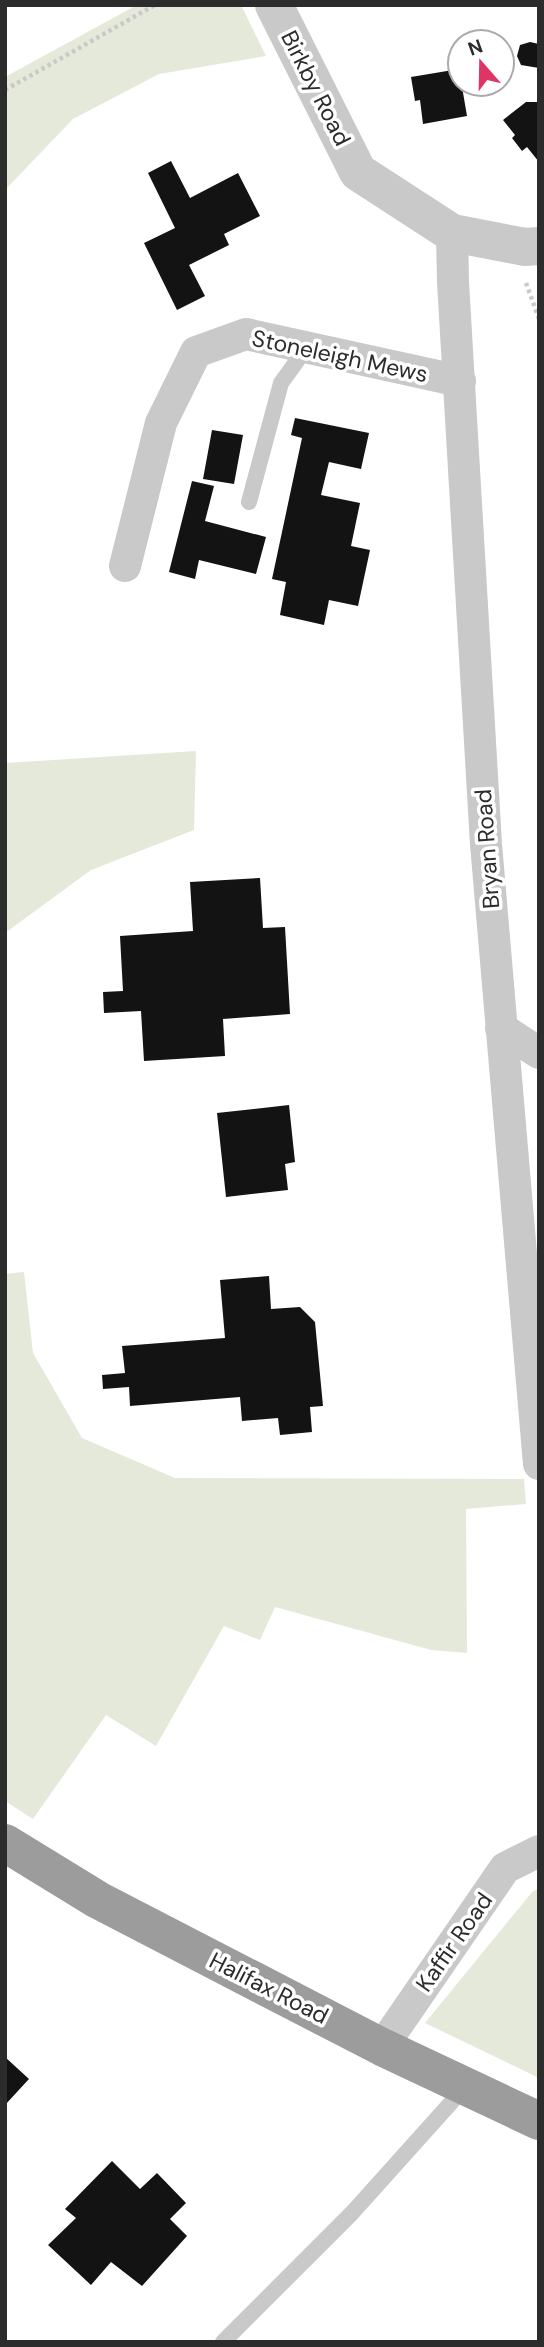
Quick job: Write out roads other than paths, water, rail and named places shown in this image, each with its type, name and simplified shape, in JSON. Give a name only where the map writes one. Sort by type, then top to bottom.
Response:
[{"type":"highway","name":"Halifax Road","points":[[5,1843],[97,1900],[382,2047],[539,2120]]},
{"type":"street","name":"Birkby Road","points":[[274,5],[358,172],[452,233]]},
{"type":"street","points":[[452,233],[525,247],[539,246]]},
{"type":"street","name":"Bryan Road","points":[[452,233],[486,844],[501,1028],[535,1368],[539,1464]]},
{"type":"street","name":"Stoneleigh Mews","points":[[125,566],[161,422],[196,352],[246,334],[460,381]]},
{"type":"street","points":[[501,1028],[539,1053]]},
{"type":"street","name":"Kaffir Road","points":[[382,2047],[505,1868],[539,1851]]},
{"type":"lane","points":[[249,502],[281,383],[307,348]]},
{"type":"lane","points":[[223,2342],[352,2213],[466,2087]]}]
